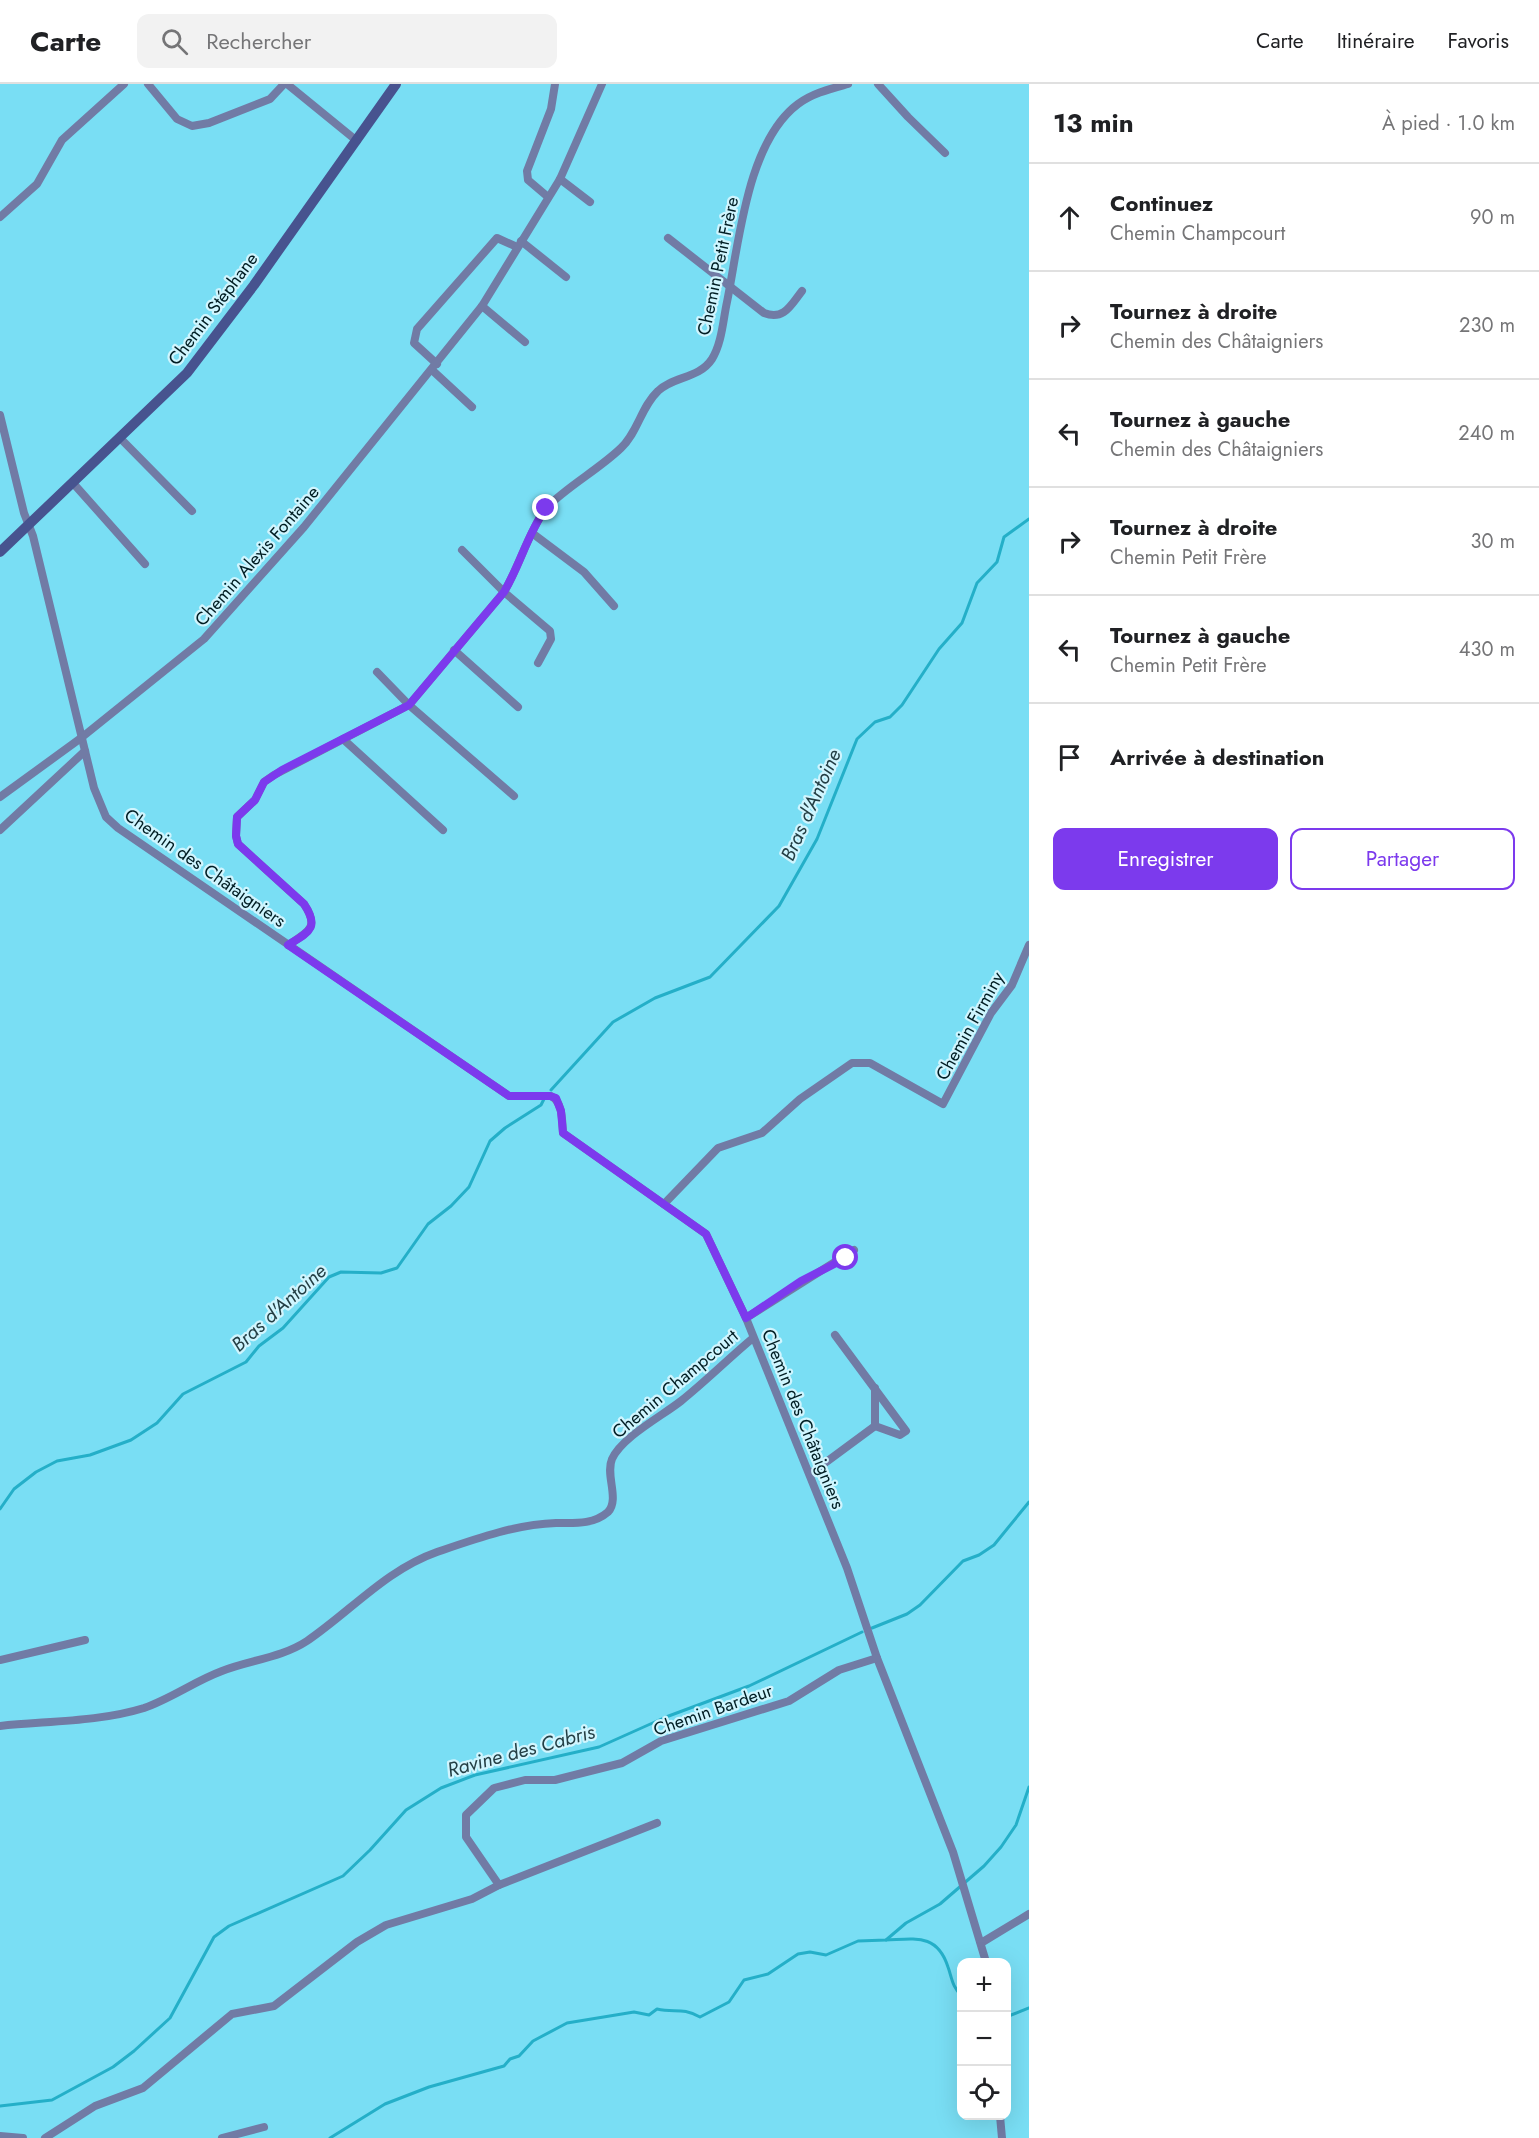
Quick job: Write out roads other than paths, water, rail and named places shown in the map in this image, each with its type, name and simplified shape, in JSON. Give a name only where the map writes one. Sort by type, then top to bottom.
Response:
[{"type":"main road","name":"Chemin Stéphane","points":[[0,552],[187,373],[207,350],[396,84]]},
{"type":"street","points":[[0,217],[37,184],[62,140],[124,84]]},
{"type":"street","points":[[148,84],[177,119],[192,126],[209,123],[270,99],[285,84],[357,141]]},
{"type":"street","points":[[548,197],[528,180],[527,171],[550,109],[555,84]]},
{"type":"street","name":"Chemin Alexis Fontaine","points":[[0,797],[81,738],[204,639],[304,527],[482,306],[560,179],[602,84]]},
{"type":"street","name":"Chemin Petit Frère","points":[[288,945],[308,932],[313,923],[310,913],[304,904],[238,844],[237,817],[255,800],[264,782],[274,775],[409,705],[504,592],[517,571],[538,520],[560,494],[630,439],[646,407],[659,389],[705,367],[717,345],[751,186],[761,151],[770,134],[797,105],[816,93],[848,84]]},
{"type":"street","points":[[878,84],[945,153]]},
{"type":"street","points":[[560,179],[590,202]]},
{"type":"street","points":[[472,406],[414,343],[417,328],[497,238],[519,244],[566,277]]},
{"type":"street","points":[[668,238],[764,313],[775,316],[784,313],[802,291]]},
{"type":"street","points":[[482,306],[525,342]]},
{"type":"street","name":"Chemin des Châtaigniers","points":[[0,415],[96,796],[106,817],[118,828],[509,1096],[556,1098],[561,1111],[563,1133],[706,1234],[746,1318],[847,1568],[877,1658],[945,1831],[985,1958]]},
{"type":"street","points":[[120,438],[192,511]]},
{"type":"street","points":[[73,483],[145,564]]},
{"type":"street","points":[[532,533],[584,572],[615,606]]},
{"type":"street","points":[[462,550],[504,592],[550,631],[551,639],[537,663]]},
{"type":"street","points":[[454,650],[518,707]]},
{"type":"street","points":[[377,672],[409,705],[514,796]]},
{"type":"street","points":[[342,739],[443,830]]},
{"type":"street","points":[[0,830],[85,751]]},
{"type":"street","name":"Chemin Firminy","points":[[664,1204],[718,1148],[762,1133],[800,1099],[852,1063],[870,1063],[942,1104],[991,1013],[1012,985],[1029,945]]},
{"type":"street","name":"Chemin Champcourt","points":[[746,1318],[854,1250]]},
{"type":"street","points":[[835,1335],[906,1431],[900,1435],[874,1426]]},
{"type":"street","name":"Chemin Champcourt","points":[[0,1726],[99,1716],[142,1708],[176,1695],[219,1671],[287,1652],[308,1640],[395,1572],[436,1553],[528,1525],[582,1524],[597,1518],[609,1511],[613,1501],[609,1474],[612,1459],[625,1443],[683,1399],[753,1338]]},
{"type":"street","points":[[874,1426],[875,1388]]},
{"type":"street","points":[[810,1474],[874,1426]]},
{"type":"street","points":[[0,1660],[84,1640]]},
{"type":"street","name":"Chemin Bardeur","points":[[499,1885],[466,1837],[466,1815],[494,1788],[525,1780],[555,1780],[622,1763],[661,1741],[789,1701],[839,1670],[877,1658]]},
{"type":"street","points":[[45,2138],[96,2106],[143,2088],[232,2014],[274,2006],[357,1942],[386,1925],[472,1899],[499,1885],[657,1823]]},
{"type":"street","points":[[981,1943],[1029,1914]]},
{"type":"street","points":[[1000,2120],[1002,2138]]},
{"type":"street","points":[[222,2138],[264,2127]]},
{"type":"street","points":[[0,2136],[23,2138]]},
{"type":"waterway","name":"Bras d'Antoine","points":[[551,1090],[613,1022],[655,998],[710,977],[779,906],[817,839],[857,739],[875,722],[890,717],[902,705],[939,649],[962,623],[977,583],[997,562],[1004,537],[1029,519]]},
{"type":"waterway","name":"Bras d'Antoine","points":[[0,1509],[14,1489],[36,1472],[57,1461],[90,1455],[131,1440],[157,1423],[183,1394],[246,1362],[259,1346],[283,1328],[329,1277],[341,1272],[381,1273],[397,1268],[428,1224],[451,1206],[469,1187],[490,1141],[505,1128],[541,1105],[544,1099]]},
{"type":"waterway","name":"Ravine des Cabris","points":[[872,1628],[907,1614],[920,1605],[963,1561],[979,1555],[994,1545],[1029,1502]]},
{"type":"waterway","name":"Ravine des Cabris","points":[[0,2106],[52,2100],[113,2067],[170,2018],[214,1937],[229,1926],[343,1876],[406,1810],[441,1788],[475,1775],[599,1747],[666,1717],[749,1686],[862,1632]]},
{"type":"waterway","points":[[330,2138],[385,2104],[429,2087],[504,2066],[510,2059],[519,2056],[533,2041],[567,2023],[634,2012],[649,2015],[657,2009],[683,2011],[700,2017],[729,2002],[744,1980],[768,1974],[798,1954],[810,1952],[826,1955],[858,1941],[886,1940],[906,1923],[940,1904],[984,1866],[1016,1825],[1029,1787]]},
{"type":"waterway","points":[[886,1940],[915,1939],[931,1943],[943,1956],[957,1990]]},
{"type":"waterway","points":[[1011,2015],[1029,2008]]}]
